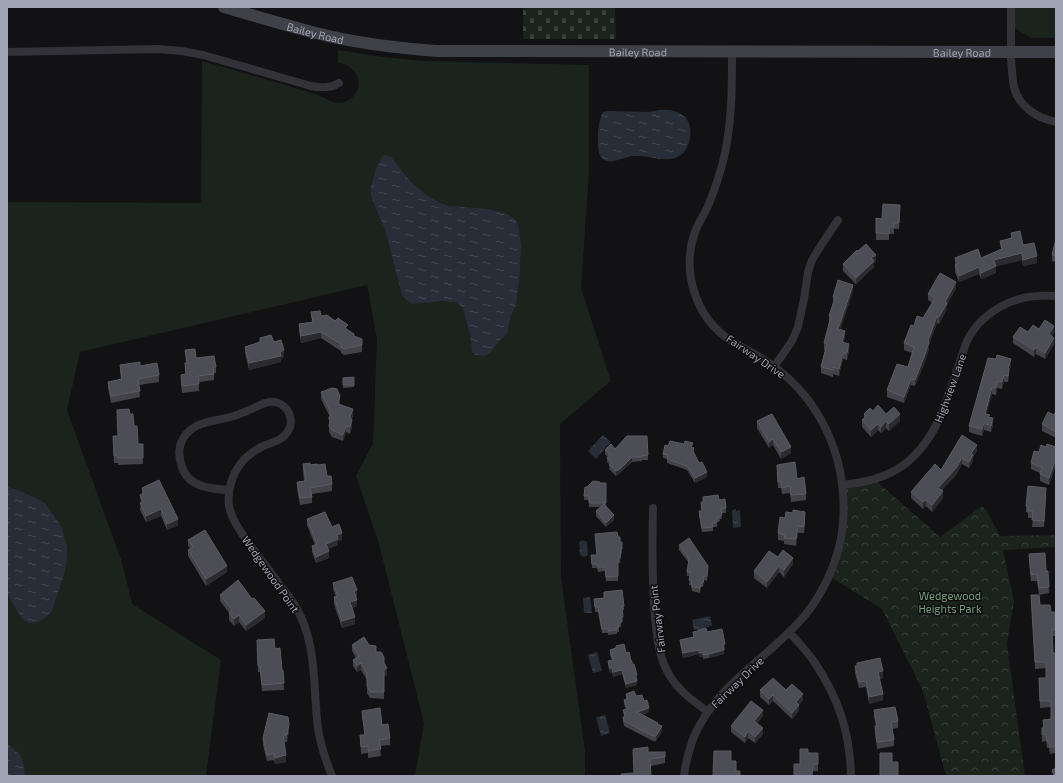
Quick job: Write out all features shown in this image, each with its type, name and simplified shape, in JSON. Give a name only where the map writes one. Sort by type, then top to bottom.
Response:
[{"type":"main road","name":"Bailey Road","points":[[224,7],[327,36],[371,44],[437,51],[1056,52]]},
{"type":"street","points":[[1011,7],[1011,52],[1014,87],[1024,106],[1044,119],[1056,122]]},
{"type":"street","points":[[7,52],[176,50],[203,55],[311,86],[325,88],[339,82]]},
{"type":"street","name":"Fairway Drive","points":[[684,776],[689,751],[707,711],[729,687],[789,632],[806,614],[818,597],[827,580],[834,561],[840,543],[843,525],[842,484],[839,464],[833,444],[824,425],[812,406],[788,378],[761,357],[729,340],[717,329],[707,318],[693,290],[690,276],[691,248],[695,232],[715,189],[729,132],[731,111],[732,52]]},
{"type":"street","points":[[774,367],[792,341],[798,328],[808,272],[812,260],[838,220]]},
{"type":"street","name":"Highview Lane","points":[[842,484],[875,480],[902,466],[914,457],[933,432],[967,342],[974,329],[986,316],[999,307],[1015,300],[1029,296],[1056,296]]},
{"type":"street","name":"Wedgewood Point","points":[[229,490],[211,489],[195,483],[187,477],[182,470],[179,460],[179,449],[184,437],[194,426],[233,416],[269,402],[276,402],[286,407],[291,421],[287,434],[281,439],[260,448],[244,459],[237,467],[229,490],[229,506],[243,536],[291,600],[301,617],[312,653],[318,728],[325,758],[332,776]]},
{"type":"street","name":"Fairway Point","points":[[653,508],[653,587],[657,636],[661,654],[667,671],[677,685],[688,697],[707,711]]},
{"type":"street","points":[[789,632],[814,662],[827,683],[839,708],[847,735],[851,761],[851,776]]},
{"type":"green space","points":[[523,7],[615,7],[616,39],[523,39]]},
{"type":"green space","points":[[1011,7],[1056,7],[1056,38],[1031,38],[1011,26]]},
{"type":"green space","points":[[338,50],[383,57],[425,61],[589,65],[589,172],[581,288],[611,381],[560,424],[561,577],[585,751],[585,776],[415,776],[424,723],[379,544],[356,476],[373,443],[377,339],[367,285],[80,352],[67,410],[122,562],[132,604],[221,660],[206,776],[7,776],[7,202],[201,203],[202,61],[286,85],[333,102],[340,103],[349,100],[354,96],[359,83],[354,71],[351,68],[338,63]]},
{"type":"green space","name":"Wedgewood Heights Park","points":[[875,480],[940,537],[982,506],[987,511],[1000,536],[1056,535],[1056,547],[1003,550],[1014,601],[1007,644],[1025,776],[946,776],[923,691],[882,609],[829,576],[840,543],[842,485]]},
{"type":"water","points":[[670,110],[682,115],[690,125],[688,146],[682,154],[673,159],[632,156],[616,161],[608,161],[601,157],[598,150],[598,134],[599,123],[603,112],[648,112]]},
{"type":"water","points":[[385,155],[391,157],[410,181],[425,194],[438,202],[448,206],[487,209],[505,213],[515,219],[518,224],[521,245],[516,305],[510,317],[506,335],[487,355],[475,355],[472,351],[470,334],[463,308],[459,304],[443,301],[413,304],[402,295],[385,229],[371,195],[371,187],[376,169],[382,156]]},
{"type":"water","points":[[603,435],[611,442],[596,459],[588,451]]},
{"type":"water","points":[[7,486],[36,498],[46,504],[62,528],[67,546],[67,559],[64,575],[51,613],[39,622],[29,623],[25,621],[21,617],[7,593]]},
{"type":"water","points":[[736,509],[736,511],[740,510],[741,527],[733,528],[732,511]]},
{"type":"water","points":[[583,540],[587,542],[588,555],[584,557],[580,555],[579,542]]},
{"type":"water","points":[[590,597],[592,613],[584,613],[583,598]]},
{"type":"water","points":[[710,616],[712,626],[694,630],[692,620]]},
{"type":"water","points":[[597,652],[602,671],[593,673],[588,655]]},
{"type":"water","points":[[605,715],[610,733],[601,736],[596,717]]},
{"type":"water","points":[[7,742],[21,756],[24,764],[25,776],[7,776]]},
{"type":"building","points":[[883,204],[900,205],[899,223],[894,223],[894,227],[889,227],[889,234],[876,233],[876,218],[882,219]]},
{"type":"building","points":[[1020,231],[1023,245],[1034,243],[1037,256],[1023,260],[1022,253],[994,260],[996,266],[981,273],[979,267],[959,276],[955,265],[958,264],[955,258],[978,249],[981,258],[1002,249],[1000,241],[1012,238],[1011,233]]},
{"type":"building","points":[[1056,239],[1056,256],[1052,255]]},
{"type":"building","points":[[866,244],[876,255],[871,258],[874,261],[856,278],[843,264],[857,250],[858,251]]},
{"type":"building","points":[[940,273],[956,282],[945,302],[947,303],[939,317],[937,316],[915,380],[911,379],[904,397],[887,390],[897,364],[908,367],[914,347],[904,343],[911,325],[914,326],[917,316],[923,318],[935,298],[928,294]]},
{"type":"building","points":[[838,280],[853,285],[838,329],[845,331],[842,342],[849,344],[847,353],[843,353],[839,369],[833,367],[833,370],[821,367],[827,344],[824,343],[831,316],[829,316],[835,298],[833,297]]},
{"type":"building","points":[[320,311],[321,316],[327,315],[335,321],[338,318],[348,325],[345,328],[354,334],[354,336],[362,339],[362,345],[344,349],[341,347],[341,344],[321,332],[301,336],[299,324],[313,322],[311,312]]},
{"type":"building","points":[[1045,320],[1054,326],[1049,334],[1054,338],[1045,353],[1036,347],[1034,350],[1013,337],[1020,327],[1028,332],[1033,325],[1039,329]]},
{"type":"building","points":[[271,335],[274,342],[281,340],[284,350],[280,352],[281,356],[249,363],[245,347],[260,342],[260,338]]},
{"type":"building","points":[[195,349],[196,358],[214,356],[216,367],[213,367],[214,374],[198,376],[199,384],[182,386],[181,375],[186,374],[185,363],[187,362],[185,350]]},
{"type":"building","points":[[997,355],[1011,359],[1008,368],[1008,376],[1004,375],[1002,382],[997,381],[996,388],[992,387],[985,414],[990,415],[988,417],[993,418],[991,426],[984,423],[982,429],[969,426],[988,358],[996,359]]},
{"type":"building","points":[[140,362],[140,366],[157,363],[159,375],[138,379],[140,391],[111,396],[108,382],[122,379],[120,365]]},
{"type":"building","points":[[354,377],[354,385],[343,385],[343,378]]},
{"type":"building","points":[[332,388],[337,389],[340,396],[338,404],[353,409],[350,417],[352,420],[350,427],[346,426],[343,435],[332,430],[329,426],[329,418],[331,413],[321,392]]},
{"type":"building","points":[[878,405],[886,414],[894,407],[900,414],[889,424],[886,421],[881,427],[878,424],[871,430],[862,420],[866,416],[864,414],[870,408],[873,411]]},
{"type":"building","points":[[129,409],[130,414],[133,414],[134,426],[137,426],[138,444],[143,444],[143,458],[118,458],[118,456],[114,456],[113,436],[118,436],[117,410]]},
{"type":"building","points":[[1056,411],[1056,432],[1042,424],[1048,412],[1054,415]]},
{"type":"building","points":[[772,414],[791,447],[781,452],[773,439],[769,442],[757,421]]},
{"type":"building","points":[[962,435],[977,445],[971,453],[973,455],[969,462],[962,458],[956,468],[938,488],[943,491],[932,505],[926,500],[923,502],[911,492],[935,464],[941,470]]},
{"type":"building","points":[[627,436],[647,436],[648,455],[642,457],[632,457],[616,471],[609,465],[612,462],[607,458],[610,454],[605,450],[611,444],[615,449]]},
{"type":"building","points":[[670,441],[684,444],[685,441],[693,443],[691,447],[694,448],[693,451],[699,463],[702,462],[707,472],[695,478],[687,466],[667,459],[668,455],[663,454],[665,445],[668,446]]},
{"type":"building","points":[[1047,444],[1056,447],[1056,458],[1049,478],[1040,474],[1042,467],[1031,463],[1034,451],[1039,452],[1041,445],[1046,447]]},
{"type":"building","points":[[795,462],[797,479],[804,477],[806,494],[791,495],[790,486],[782,488],[781,481],[778,482],[777,465]]},
{"type":"building","points":[[310,463],[310,465],[325,464],[327,476],[331,476],[332,484],[310,488],[312,497],[300,498],[297,482],[306,481],[303,464]]},
{"type":"building","points":[[159,480],[178,519],[167,524],[161,509],[146,516],[140,503],[143,502],[140,495],[144,493],[142,488]]},
{"type":"building","points":[[593,481],[606,483],[606,503],[589,503],[589,496],[584,496],[585,487]]},
{"type":"building","points":[[1028,486],[1046,488],[1044,521],[1032,520],[1033,511],[1028,511],[1028,506],[1026,506]]},
{"type":"building","points":[[718,495],[719,500],[725,499],[726,508],[720,509],[722,515],[717,517],[717,522],[712,523],[713,527],[702,528],[699,511],[702,511],[701,502],[703,502],[703,497]]},
{"type":"building","points":[[604,504],[614,515],[606,523],[596,511]]},
{"type":"building","points":[[793,510],[805,512],[804,527],[798,526],[796,539],[784,538],[785,535],[778,533],[780,517],[785,518],[786,512],[793,513]]},
{"type":"building","points":[[325,512],[332,527],[339,524],[342,533],[337,535],[338,539],[326,544],[329,551],[316,557],[312,546],[317,544],[307,519]]},
{"type":"building","points":[[205,530],[227,566],[206,579],[188,550],[193,547],[188,540]]},
{"type":"building","points":[[617,532],[618,537],[620,537],[620,542],[622,542],[620,558],[618,558],[618,576],[606,577],[605,567],[598,567],[597,564],[592,564],[591,555],[597,555],[595,534]]},
{"type":"building","points":[[689,538],[708,566],[707,576],[704,576],[703,583],[701,583],[700,588],[692,587],[692,581],[689,580],[691,572],[687,572],[689,559],[679,545]]},
{"type":"building","points":[[783,550],[793,558],[784,570],[779,566],[767,582],[754,571],[769,551],[778,557]]},
{"type":"building","points":[[1045,553],[1049,587],[1039,588],[1037,574],[1031,575],[1029,554]]},
{"type":"building","points":[[352,577],[357,590],[354,591],[357,600],[350,602],[355,617],[342,621],[334,597],[338,596],[333,583]]},
{"type":"building","points":[[238,580],[252,599],[254,598],[265,611],[246,625],[239,615],[234,619],[229,613],[232,610],[220,595]]},
{"type":"building","points":[[622,590],[624,606],[622,606],[623,617],[621,617],[621,623],[618,623],[619,627],[616,628],[617,630],[608,631],[608,628],[602,629],[598,607],[595,607],[594,599],[604,598],[604,592]]},
{"type":"building","points":[[1031,595],[1039,595],[1040,605],[1050,605],[1051,612],[1055,612],[1055,630],[1052,630],[1053,653],[1056,653],[1056,753],[1055,746],[1050,747],[1046,734],[1042,735],[1042,728],[1044,727],[1043,720],[1051,719],[1051,701],[1040,701],[1039,678],[1046,678],[1046,662],[1035,662]]},
{"type":"building","points":[[706,628],[707,632],[722,629],[725,644],[723,645],[724,650],[703,655],[703,652],[699,653],[699,650],[683,653],[680,640],[694,637],[693,632]]},
{"type":"building","points":[[364,637],[369,645],[376,646],[376,652],[381,652],[384,657],[384,663],[387,668],[384,670],[384,692],[370,692],[367,686],[367,674],[361,663],[357,666],[353,660],[359,656],[352,645]]},
{"type":"building","points":[[274,639],[275,649],[280,648],[284,683],[262,685],[260,666],[258,666],[257,640]]},
{"type":"building","points":[[624,644],[626,653],[629,652],[637,675],[637,681],[626,684],[622,670],[613,672],[608,661],[613,660],[610,650],[616,648],[616,646]]},
{"type":"building","points":[[880,658],[883,671],[878,672],[883,694],[869,697],[866,681],[859,682],[855,666],[857,666],[857,663]]},
{"type":"building","points":[[773,678],[786,690],[792,684],[803,694],[796,702],[799,705],[792,713],[773,695],[769,699],[760,690]]},
{"type":"building","points":[[634,691],[636,696],[642,695],[644,701],[647,700],[649,708],[637,712],[662,726],[656,736],[653,736],[624,721],[623,718],[625,715],[623,710],[627,709],[624,700],[628,699],[626,694]]},
{"type":"building","points":[[751,701],[763,710],[754,721],[763,728],[755,737],[748,731],[745,737],[731,726]]},
{"type":"building","points":[[895,707],[898,721],[891,722],[894,740],[877,742],[875,726],[877,726],[874,710]]},
{"type":"building","points":[[380,708],[382,725],[388,724],[390,738],[379,740],[381,749],[368,751],[368,746],[361,747],[360,735],[365,735],[362,711]]},
{"type":"building","points":[[269,713],[288,717],[289,724],[287,735],[283,735],[286,755],[275,758],[274,753],[267,755],[263,738]]},
{"type":"building","points":[[648,747],[648,752],[665,752],[665,757],[650,759],[651,776],[621,776],[621,774],[634,773],[633,749]]},
{"type":"building","points":[[800,749],[808,749],[808,753],[818,753],[818,764],[813,764],[812,776],[794,776],[794,764],[800,764]]},
{"type":"building","points":[[714,751],[731,751],[731,761],[736,761],[736,771],[740,771],[740,776],[713,776]]},
{"type":"building","points":[[880,753],[892,753],[892,762],[898,762],[898,776],[880,776]]},
{"type":"building","points":[[1056,768],[1056,776],[1054,776],[1052,770]]}]
